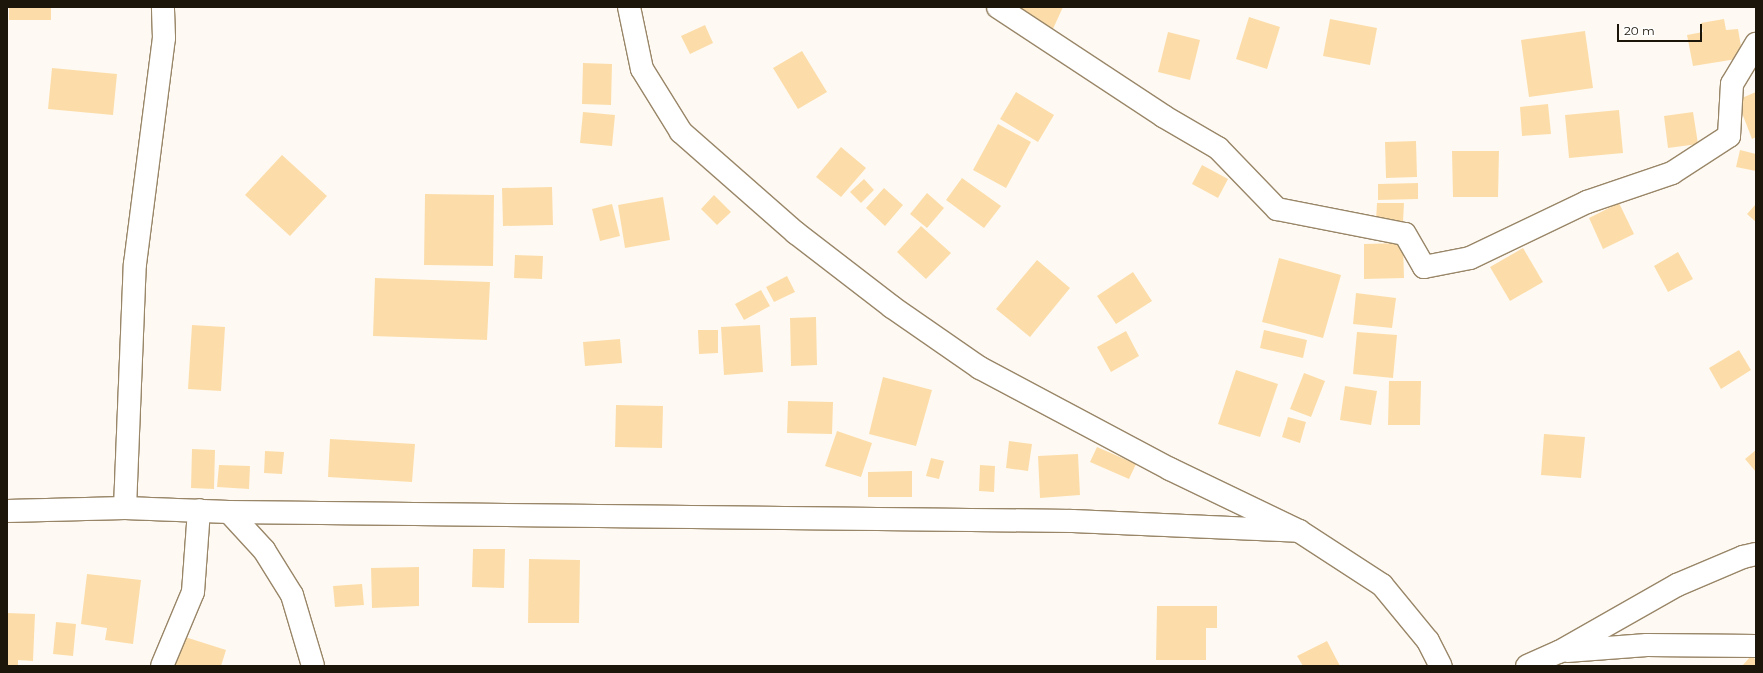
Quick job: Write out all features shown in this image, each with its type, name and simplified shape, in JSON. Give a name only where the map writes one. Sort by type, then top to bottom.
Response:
[{"type":"street","points":[[125,508],[135,264],[164,38],[163,7]]},
{"type":"street","points":[[629,7],[642,69],[681,132],[796,233],[892,307],[980,368],[1170,469],[1299,531],[1382,585],[1428,641],[1441,666]]},
{"type":"street","points":[[998,7],[1163,116],[1218,148],[1277,208],[1405,234],[1424,267],[1470,258],[1587,202],[1672,173],[1729,136],[1732,84],[1756,44]]},
{"type":"street","points":[[7,511],[125,508],[229,512],[1072,521],[1299,531]]},
{"type":"street","points":[[162,666],[193,592],[199,510]]},
{"type":"street","points":[[229,512],[264,550],[292,595],[313,666]]},
{"type":"street","points":[[1527,666],[1560,652],[1677,585],[1744,557],[1756,554]]},
{"type":"street","points":[[1560,652],[1647,645],[1756,646]]},
{"type":"building","points":[[9,7],[51,7],[51,20],[9,20]]},
{"type":"building","points":[[1020,7],[1063,7],[1052,31],[1016,15]]},
{"type":"building","points":[[1249,17],[1280,27],[1267,69],[1236,59]]},
{"type":"building","points":[[1330,19],[1377,28],[1370,65],[1323,56]]},
{"type":"building","points":[[1724,19],[1726,30],[1738,29],[1743,58],[1693,66],[1687,35],[1703,32],[1701,23]]},
{"type":"building","points":[[705,25],[713,43],[690,54],[681,36]]},
{"type":"building","points":[[1585,31],[1593,88],[1529,97],[1521,40]]},
{"type":"building","points":[[1168,32],[1200,40],[1190,80],[1158,72]]},
{"type":"building","points":[[802,51],[827,92],[798,109],[773,68]]},
{"type":"building","points":[[583,63],[612,64],[611,105],[582,104]]},
{"type":"building","points":[[52,68],[117,74],[113,115],[48,109]]},
{"type":"building","points":[[1016,92],[1054,115],[1038,142],[1000,119]]},
{"type":"building","points":[[1756,92],[1756,137],[1752,139],[1737,100]]},
{"type":"building","points":[[1548,104],[1551,134],[1522,136],[1520,107]]},
{"type":"building","points":[[1619,110],[1623,153],[1569,158],[1565,115]]},
{"type":"building","points":[[583,112],[615,115],[612,146],[580,143]]},
{"type":"building","points":[[1693,112],[1698,144],[1668,148],[1664,116]]},
{"type":"building","points":[[998,124],[1031,142],[1006,188],[973,170]]},
{"type":"building","points":[[1416,141],[1417,177],[1386,178],[1385,142]]},
{"type":"building","points":[[841,147],[866,168],[841,197],[816,177]]},
{"type":"building","points":[[1740,150],[1756,154],[1756,171],[1736,167]]},
{"type":"building","points":[[1452,151],[1499,151],[1498,197],[1453,197]]},
{"type":"building","points":[[282,155],[327,196],[290,236],[245,195]]},
{"type":"building","points":[[1202,165],[1228,179],[1218,198],[1192,184]]},
{"type":"building","points":[[962,178],[1001,206],[984,228],[946,200]]},
{"type":"building","points":[[864,179],[874,190],[861,203],[850,192]]},
{"type":"building","points":[[1418,183],[1418,199],[1378,200],[1378,184]]},
{"type":"building","points":[[552,187],[553,225],[503,226],[502,188]]},
{"type":"building","points":[[884,188],[903,205],[885,226],[866,208]]},
{"type":"building","points":[[927,193],[944,208],[927,228],[910,214]]},
{"type":"building","points":[[425,194],[494,195],[493,266],[424,265]]},
{"type":"building","points":[[714,195],[731,212],[717,225],[701,209]]},
{"type":"building","points":[[663,197],[670,240],[625,248],[618,205]]},
{"type":"building","points":[[1377,203],[1404,203],[1403,222],[1376,221]]},
{"type":"building","points":[[1619,203],[1634,234],[1603,249],[1589,218]]},
{"type":"building","points":[[612,204],[620,236],[600,241],[592,209]]},
{"type":"building","points":[[1756,204],[1756,222],[1747,214]]},
{"type":"building","points":[[921,226],[951,253],[926,279],[897,252]]},
{"type":"building","points":[[1403,243],[1404,278],[1364,279],[1364,244]]},
{"type":"building","points":[[1523,248],[1543,282],[1510,301],[1490,267]]},
{"type":"building","points":[[1678,252],[1693,279],[1668,292],[1654,266]]},
{"type":"building","points":[[515,255],[543,256],[542,279],[514,278]]},
{"type":"building","points":[[1279,258],[1341,275],[1323,338],[1262,322]]},
{"type":"building","points":[[1037,260],[1070,288],[1030,337],[996,309]]},
{"type":"building","points":[[1133,272],[1152,301],[1116,324],[1097,296]]},
{"type":"building","points":[[787,276],[795,292],[774,302],[766,287]]},
{"type":"building","points":[[375,278],[490,282],[487,340],[373,336]]},
{"type":"building","points":[[761,290],[770,306],[744,320],[735,304]]},
{"type":"building","points":[[1356,293],[1396,298],[1392,328],[1353,324]]},
{"type":"building","points":[[816,317],[817,365],[791,366],[790,318]]},
{"type":"building","points":[[192,325],[225,327],[221,391],[188,389]]},
{"type":"building","points":[[760,325],[763,372],[724,375],[721,327]]},
{"type":"building","points":[[698,330],[718,330],[718,353],[699,354]]},
{"type":"building","points":[[1264,330],[1307,340],[1303,358],[1260,348]]},
{"type":"building","points":[[1126,331],[1139,356],[1111,372],[1097,347]]},
{"type":"building","points":[[1357,332],[1397,335],[1393,378],[1353,374]]},
{"type":"building","points":[[620,339],[622,363],[585,366],[583,342]]},
{"type":"building","points":[[1739,350],[1751,370],[1721,389],[1709,368]]},
{"type":"building","points":[[1236,370],[1278,384],[1260,437],[1218,424]]},
{"type":"building","points":[[1304,373],[1325,381],[1311,417],[1290,409]]},
{"type":"building","points":[[883,377],[932,390],[916,446],[869,434]]},
{"type":"building","points":[[1389,381],[1421,381],[1420,425],[1388,425]]},
{"type":"building","points":[[1345,386],[1377,391],[1371,425],[1340,420]]},
{"type":"building","points":[[788,401],[833,402],[832,434],[787,433]]},
{"type":"building","points":[[616,405],[663,406],[662,448],[615,447]]},
{"type":"building","points":[[1288,417],[1306,422],[1300,443],[1282,437]]},
{"type":"building","points":[[837,431],[872,443],[861,477],[825,466]]},
{"type":"building","points":[[1544,434],[1585,437],[1581,478],[1541,475]]},
{"type":"building","points":[[330,439],[415,444],[412,482],[328,477]]},
{"type":"building","points":[[1009,441],[1032,444],[1028,471],[1006,468]]},
{"type":"building","points":[[1097,447],[1136,464],[1129,479],[1090,462]]},
{"type":"building","points":[[192,449],[215,450],[214,489],[191,488]]},
{"type":"building","points":[[1756,450],[1756,472],[1745,459]]},
{"type":"building","points":[[265,451],[284,452],[282,474],[264,473]]},
{"type":"building","points":[[1078,454],[1080,495],[1040,498],[1038,456]]},
{"type":"building","points":[[931,458],[944,461],[939,479],[926,476]]},
{"type":"building","points":[[219,465],[250,466],[249,489],[217,487]]},
{"type":"building","points":[[980,465],[995,466],[994,492],[979,491]]},
{"type":"building","points":[[912,471],[912,497],[868,497],[868,472]]},
{"type":"building","points":[[473,549],[505,549],[504,588],[472,587]]},
{"type":"building","points":[[529,559],[580,560],[579,623],[528,623]]},
{"type":"building","points":[[419,567],[419,606],[372,608],[371,568]]},
{"type":"building","points":[[87,574],[141,580],[133,644],[105,640],[107,628],[81,624]]},
{"type":"building","points":[[362,584],[364,605],[335,607],[333,586]]},
{"type":"building","points":[[1157,606],[1217,606],[1217,628],[1206,628],[1206,660],[1156,660]]},
{"type":"building","points":[[7,613],[35,614],[33,661],[18,660],[18,666],[7,666]]},
{"type":"building","points":[[56,622],[76,624],[73,656],[53,654]]},
{"type":"building","points":[[182,636],[226,650],[221,666],[173,666]]},
{"type":"building","points":[[1327,641],[1340,666],[1303,666],[1297,656]]},
{"type":"building","points":[[1751,656],[1756,660],[1756,666],[1742,666]]}]
